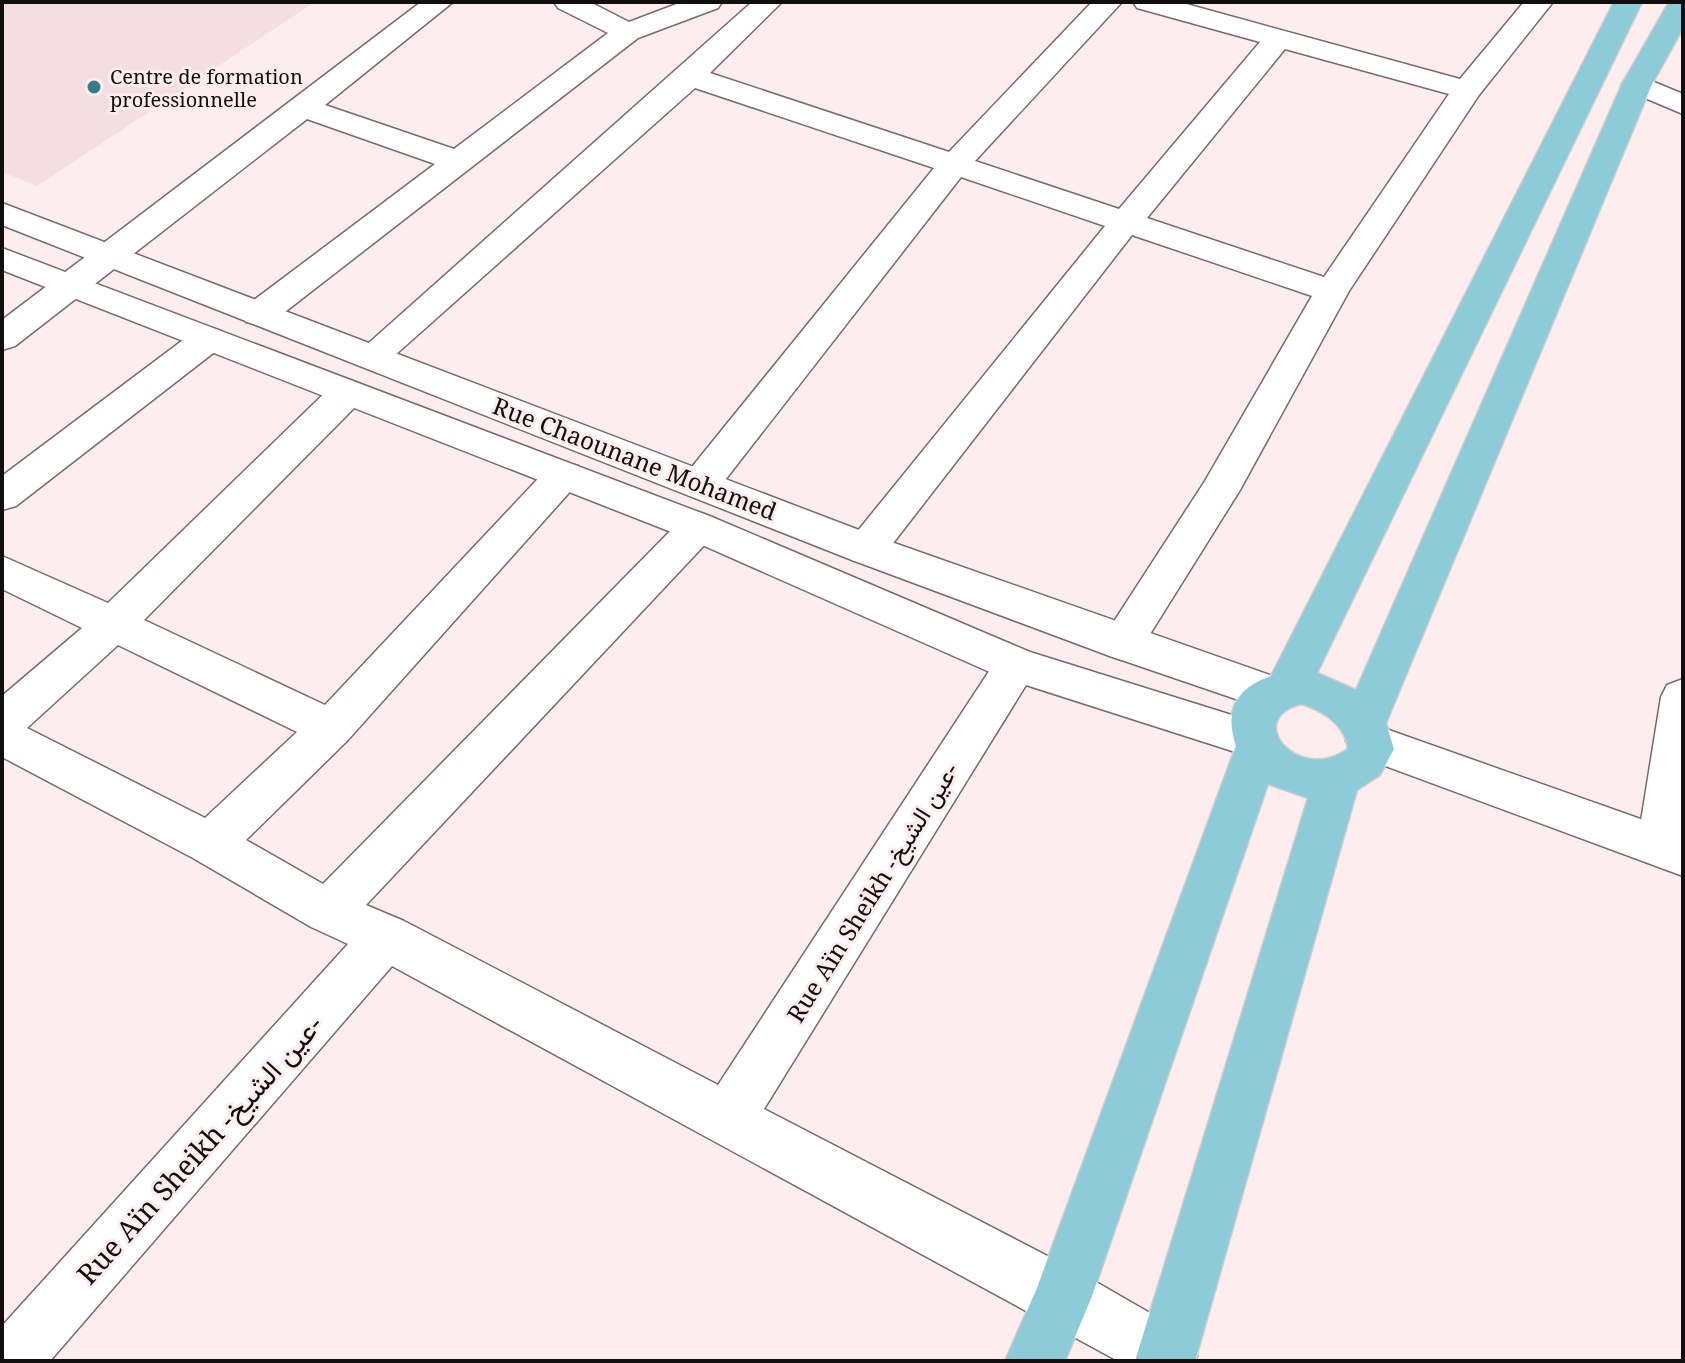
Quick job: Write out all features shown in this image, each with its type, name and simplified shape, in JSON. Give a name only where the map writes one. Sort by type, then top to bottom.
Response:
[{"type":"main road","points":[[1279,690],[1628,2]]},
{"type":"main road","points":[[1166,1359],[1357,748],[1637,84],[1683,2]]},
{"type":"main road","points":[[1035,1361],[1063,1296],[1256,744],[1253,713],[1259,702],[1279,690],[1317,689],[1332,694],[1356,711],[1357,748]]},
{"type":"main road","points":[[1256,744],[1283,771],[1301,778],[1357,748]]},
{"type":"street","points":[[2,338],[439,2]]},
{"type":"street","points":[[568,2],[628,32]]},
{"type":"street","points":[[259,314],[628,32],[708,2]]},
{"type":"street","points":[[371,357],[690,76],[768,2]]},
{"type":"street","points":[[701,483],[953,166],[1108,2]]},
{"type":"street","points":[[1147,2],[1467,90]]},
{"type":"street","points":[[1122,643],[1220,490],[1332,291],[1467,90],[1539,2]]},
{"type":"street","points":[[866,549],[1124,224],[1280,37]]},
{"type":"street","points":[[690,76],[1124,224],[1332,291]]},
{"type":"street","points":[[1637,84],[1683,105]]},
{"type":"street","points":[[302,107],[458,161]]},
{"type":"street","name":"Rue Chaounane Mohamed","points":[[2,213],[866,549],[1122,643],[1279,690]]},
{"type":"street","name":"Rue Chaounane Mohamed","points":[[2,258],[698,527],[1016,665],[1256,744]]},
{"type":"street","points":[[2,496],[208,339]]},
{"type":"street","points":[[2,723],[114,624],[347,393]]},
{"type":"street","points":[[210,844],[331,728],[564,476]]},
{"type":"street","points":[[328,912],[698,527]]},
{"type":"street","points":[[2,571],[331,728]]},
{"type":"street","name":"Rue Aïn Sheikh -عين الشيخ-","points":[[728,1118],[1016,665]]},
{"type":"street","points":[[1357,748],[1672,850],[1683,697]]},
{"type":"street","points":[[2,736],[210,844],[328,912],[386,937],[1063,1296],[1166,1359]]},
{"type":"street","name":"Rue Aïn Sheikh -عين الشيخ-","points":[[11,1361],[386,937]]},
{"type":"shaded area","name":"Centre de formation professionnelle","points":[[2,2],[315,2],[37,186],[2,172]]},
{"type":"place","name":"Centre de formation professionnelle","points":[[94,87]]}]
